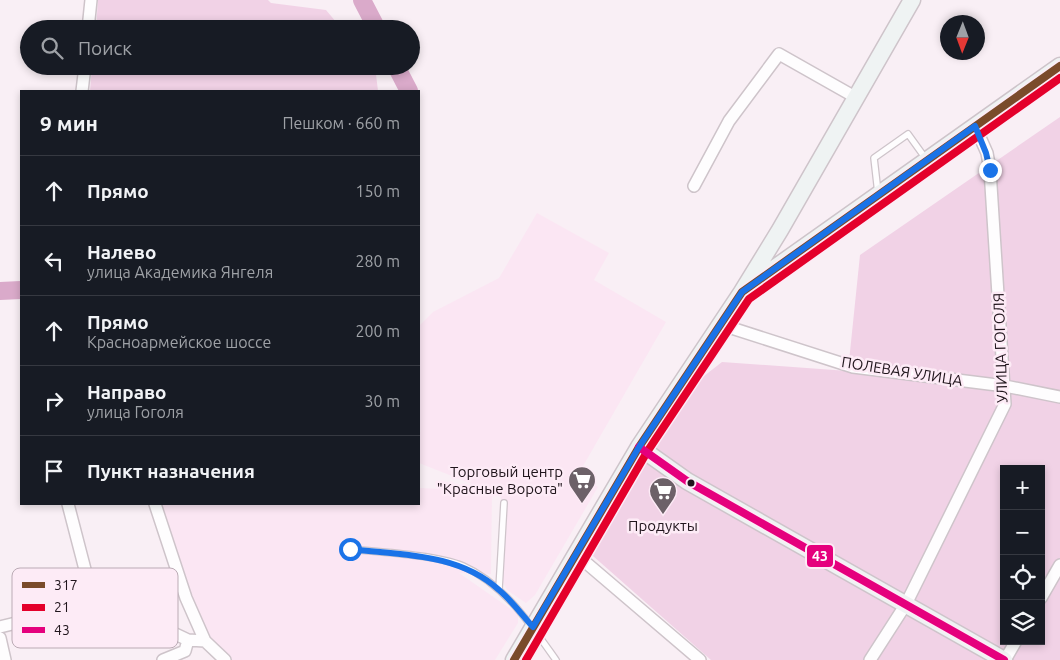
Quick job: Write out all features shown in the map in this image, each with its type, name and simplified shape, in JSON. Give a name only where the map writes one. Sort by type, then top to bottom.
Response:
[{"type":"main road","points":[[514,660],[639,447],[742,292],[780,230],[912,0]]},
{"type":"main road","points":[[742,292],[805,249],[878,193],[1060,66]]},
{"type":"main road","points":[[780,230],[782,243],[788,247],[805,249]]},
{"type":"main road","points":[[639,447],[687,480],[1004,660]]},
{"type":"street","points":[[89,20],[91,0]]},
{"type":"street","points":[[694,186],[729,121],[778,54],[855,97]]},
{"type":"street","points":[[82,90],[83,75]]},
{"type":"street","name":"УЛИЦА ГОГОЛЯ","points":[[870,660],[906,604],[1003,411],[1005,386],[990,170],[986,153],[975,126]]},
{"type":"street","name":"ПОЛЕВАЯ УЛИЦА","points":[[719,324],[853,366],[1005,386],[1060,397]]},
{"type":"street","points":[[68,505],[85,568]]},
{"type":"street","points":[[155,505],[176,568]]},
{"type":"street","points":[[577,555],[700,660]]},
{"type":"street","points":[[1045,591],[1060,565]]},
{"type":"street","points":[[178,574],[186,598],[205,641],[225,660]]},
{"type":"street","points":[[178,635],[188,640],[205,641]]},
{"type":"street","points":[[0,638],[5,660]]},
{"type":"street","points":[[163,660],[185,651],[188,640]]},
{"type":"street","points":[[1004,660],[1013,645]]},
{"type":"lane","points":[[878,193],[874,158],[908,134],[926,159]]},
{"type":"lane","points":[[499,589],[504,503]]},
{"type":"lane","points":[[350,549],[445,561],[464,566],[499,589],[533,627],[556,660]]},
{"type":"shaded area","points":[[98,0],[268,0],[271,3],[326,10],[334,20],[97,20]]},
{"type":"shaded area","points":[[91,75],[376,75],[378,90],[90,90]]},
{"type":"shaded area","points":[[1060,117],[1060,660],[711,660],[593,556],[639,447],[668,404],[722,362],[848,371],[860,255]]},
{"type":"shaded area","points":[[537,213],[609,253],[594,280],[666,322],[579,473],[598,487],[535,595],[526,603],[507,590],[501,578],[501,495],[492,491],[491,574],[459,573],[518,614],[518,623],[495,660],[228,660],[203,631],[161,505],[420,505],[420,488],[490,491],[420,463],[420,325],[433,312],[499,278]]},
{"type":"waterway","points":[[362,0],[372,20]]},
{"type":"waterway","points":[[401,75],[408,90]]},
{"type":"waterway","points":[[0,291],[20,290]]},
{"type":"transit line","name":"317","points":[[514,660],[639,447],[742,292],[1060,66]]},
{"type":"transit line","name":"21","points":[[526,660],[647,452],[749,299],[1060,78]]},
{"type":"transit line","name":"43","points":[[639,447],[687,481],[1004,660]]},
{"type":"place","name":"Торговый центр \"Красные Ворота\"","points":[[582,504]]},
{"type":"place","name":"Продукты","points":[[663,515]]},
{"type":"route","points":[[350,549],[445,561],[464,566],[499,589],[533,627],[639,447],[742,292],[805,249],[878,193],[975,126],[986,153],[990,170]]}]
